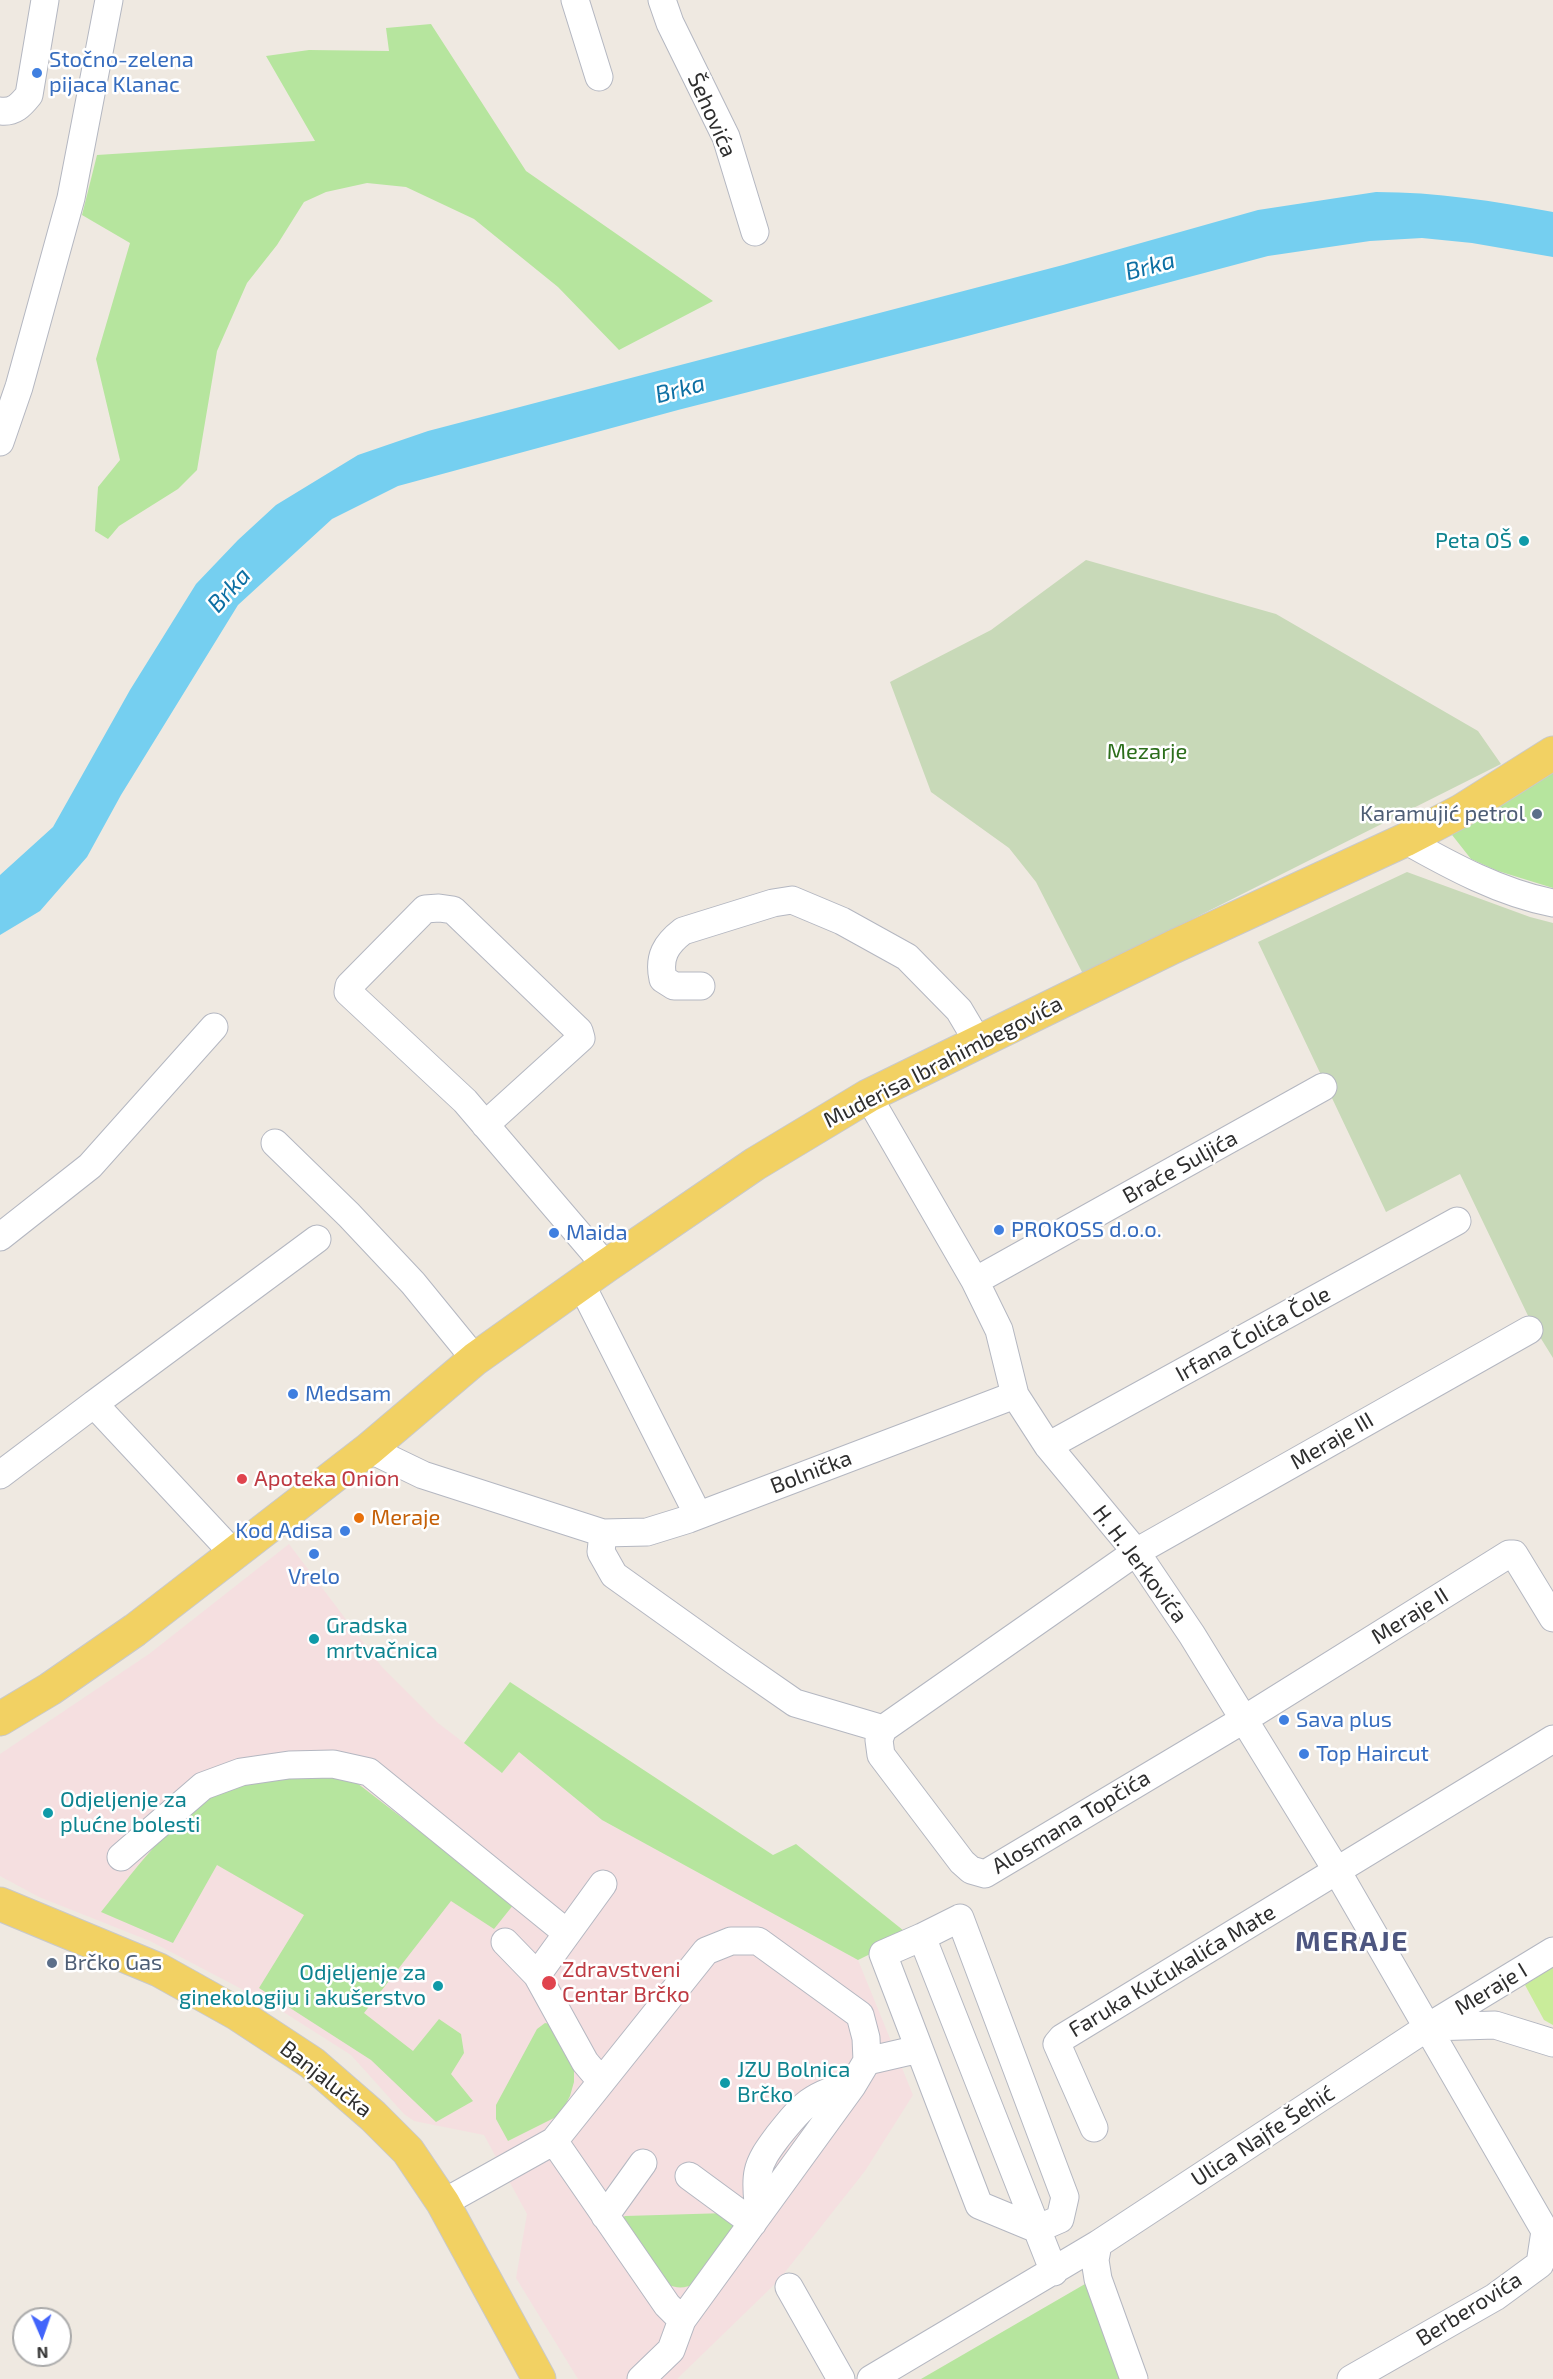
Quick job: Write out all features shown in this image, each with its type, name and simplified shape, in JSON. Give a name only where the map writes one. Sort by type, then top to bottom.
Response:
[{"type":"main road","name":"Muderisa Ibrahimbegovića","points":[[0,1719],[50,1689],[135,1630],[369,1449],[475,1359],[755,1164],[868,1096],[1173,947],[1405,840],[1461,811],[1553,753]]},
{"type":"main road","name":"Banjalučka","points":[[0,1904],[159,1970],[236,2013],[312,2063],[373,2116],[408,2151],[443,2203],[539,2379]]},
{"type":"street","points":[[0,111],[7,112],[20,107],[29,95],[45,0]]},
{"type":"street","points":[[0,442],[18,387],[71,198],[109,0]]},
{"type":"street","points":[[574,0],[599,77]]},
{"type":"street","name":"Šehovića","points":[[662,0],[670,23],[726,137],[755,232]]},
{"type":"street","points":[[1405,840],[1458,870],[1538,900],[1553,903]]},
{"type":"street","points":[[701,986],[674,986],[663,979],[660,966],[663,953],[672,940],[683,931],[773,903],[792,900],[842,921],[907,957],[959,1010],[978,1042]]},
{"type":"street","points":[[485,1125],[581,1038],[579,1031],[453,910],[425,909],[349,986],[348,992],[442,1078],[485,1125],[593,1275],[698,1515]]},
{"type":"street","points":[[0,1237],[90,1166],[214,1027]]},
{"type":"street","name":"Braće Suljića","points":[[975,1281],[1323,1087]]},
{"type":"street","name":"H. H. Jerkovića","points":[[868,1096],[975,1281],[999,1330],[1015,1395],[1048,1446],[1136,1552],[1192,1635],[1337,1871],[1428,2027]]},
{"type":"street","points":[[274,1143],[349,1215],[413,1283],[475,1359]]},
{"type":"street","name":"Irfana Čolića Čole","points":[[1048,1446],[1457,1221]]},
{"type":"street","points":[[0,1475],[317,1239]]},
{"type":"street","name":"Meraje III","points":[[1136,1552],[1529,1330]]},
{"type":"street","name":"Bolnička","points":[[369,1449],[423,1475],[603,1533],[647,1532],[698,1515],[1015,1395]]},
{"type":"street","points":[[94,1404],[234,1554]]},
{"type":"street","points":[[603,1533],[601,1552],[614,1575],[786,1697],[795,1703],[883,1728],[1136,1552]]},
{"type":"street","name":"Meraje II","points":[[1243,1720],[1509,1554],[1514,1554],[1553,1618]]},
{"type":"street","name":"Alosmana Topčića","points":[[883,1728],[879,1740],[881,1755],[962,1862],[971,1870],[985,1874],[1243,1720]]},
{"type":"street","points":[[1337,1871],[1553,1739]]},
{"type":"street","points":[[121,1857],[203,1786],[241,1772],[289,1765],[333,1764],[369,1772],[567,1934]]},
{"type":"street","name":"Faruka Kučukalića Mate","points":[[1094,2128],[1057,2044],[1062,2038],[1337,1871]]},
{"type":"street","points":[[537,1975],[603,1884]]},
{"type":"street","points":[[960,1918],[1065,2197],[1060,2219],[1037,2229],[979,2205],[884,1954],[922,1937],[960,1918]]},
{"type":"street","points":[[922,1937],[1054,2272]]},
{"type":"street","points":[[443,2203],[554,2141],[706,1951],[731,1941],[758,1941],[860,2014],[866,2038],[867,2061],[852,2086],[682,2320],[671,2350],[640,2379]]},
{"type":"street","points":[[505,1942],[537,1975],[585,2062],[601,2081]]},
{"type":"street","name":"Meraje I","points":[[1428,2027],[1553,1951]]},
{"type":"street","points":[[1428,2027],[1495,2025],[1553,2043]]},
{"type":"street","name":"Ulica Najfe Šehić","points":[[871,2379],[1054,2272],[1428,2027]]},
{"type":"street","name":"Berberovića","points":[[1351,2379],[1495,2297],[1540,2264],[1545,2231],[1428,2027]]},
{"type":"street","points":[[867,2061],[920,2049]]},
{"type":"street","points":[[554,2141],[667,2305],[682,2320]]},
{"type":"street","points":[[605,2216],[644,2163]]},
{"type":"street","points":[[689,2176],[756,2218]]},
{"type":"street","points":[[1098,2244],[1095,2260],[1098,2279],[1134,2379]]},
{"type":"street","points":[[789,2287],[841,2379]]},
{"type":"shaded area","name":"Zdravstveni Centar Brčko","points":[[289,1544],[382,1667],[438,1723],[502,1772],[519,1752],[602,1820],[858,1960],[913,2095],[865,2171],[778,2281],[677,2379],[578,2379],[516,2278],[527,2214],[484,2135],[414,2121],[404,2114],[351,2055],[274,2006],[150,1941],[39,1897],[0,1876],[0,1754],[149,1654]]},
{"type":"green space","points":[[431,24],[526,171],[713,301],[619,350],[558,287],[474,219],[406,187],[367,183],[326,192],[304,202],[277,245],[247,283],[217,351],[197,470],[178,489],[119,526],[108,539],[95,531],[98,487],[120,460],[96,359],[130,243],[82,215],[97,155],[315,141],[266,56],[309,50],[389,51],[386,28]]},
{"type":"green space","name":"Mezarje","points":[[1086,560],[1276,614],[1478,731],[1501,764],[1083,974],[1036,882],[1009,848],[931,792],[890,682],[991,630]]},
{"type":"green space","points":[[1553,761],[1553,888],[1498,871],[1471,859],[1445,826]]},
{"type":"green space","points":[[1407,872],[1530,917],[1553,923],[1553,1358],[1532,1324],[1460,1174],[1386,1212],[1258,942]]},
{"type":"green space","points":[[510,1682],[773,1855],[796,1844],[909,1935],[858,1960],[602,1820],[519,1752],[502,1773],[464,1743]]},
{"type":"green space","points":[[331,1776],[357,1783],[514,1904],[494,1929],[451,1901],[364,2013],[413,2051],[439,2019],[461,2034],[464,2053],[451,2074],[473,2101],[436,2122],[371,2060],[259,1988],[304,1915],[217,1865],[173,1943],[101,1912],[147,1855],[182,1819],[201,1804],[244,1783],[288,1777]]},
{"type":"green space","points":[[1553,1966],[1553,2025],[1544,2020],[1525,1985]]},
{"type":"green space","points":[[545,2023],[550,2024],[574,2063],[574,2082],[570,2096],[560,2115],[508,2141],[496,2119],[496,2105],[537,2029]]},
{"type":"green space","points":[[727,2213],[737,2224],[697,2282],[682,2287],[666,2284],[620,2219],[625,2216]]},
{"type":"green space","points":[[1085,2284],[1120,2379],[921,2379]]},
{"type":"water","name":"Brka","points":[[1376,192],[1465,198],[1553,212],[1553,257],[1472,243],[1422,238],[1370,241],[1268,256],[678,410],[398,486],[332,519],[238,605],[121,795],[87,857],[40,911],[0,935],[0,875],[53,827],[130,690],[196,584],[276,505],[358,455],[428,431],[1063,265],[1258,210]]},
{"type":"place","name":"Stočno-zelena pijaca Klanac","points":[[37,73]]},
{"type":"place","name":"Peta OŠ","points":[[1524,541]]},
{"type":"place","name":"Karamujić petrol","points":[[1537,814]]},
{"type":"place","name":"PROKOSS d.o.o.","points":[[999,1230]]},
{"type":"place","name":"Maida","points":[[554,1233]]},
{"type":"place","name":"Medsam","points":[[293,1394]]},
{"type":"place","name":"Apoteka Onion","points":[[242,1479]]},
{"type":"place","name":"Meraje","points":[[359,1518]]},
{"type":"place","name":"Kod Adisa","points":[[345,1531]]},
{"type":"place","name":"Vrelo","points":[[314,1554]]},
{"type":"place","name":"Gradska mrtvačnica","points":[[314,1639]]},
{"type":"place","name":"Sava plus","points":[[1284,1720]]},
{"type":"place","name":"Top Haircut","points":[[1304,1754]]},
{"type":"place","name":"Odjeljenje za plućne bolesti","points":[[48,1813]]},
{"type":"place","name":"Brčko Gas","points":[[52,1963]]},
{"type":"place","name":"Zdravstveni Centar Brčko","points":[[549,1983]]},
{"type":"place","name":"Odjeljenje za ginekologiju i akušerstvo","points":[[438,1986]]},
{"type":"place","name":"JZU Bolnica Brčko","points":[[725,2083]]},
{"type":"district","name":"MERAJE","points":[[1352,1942]]}]
